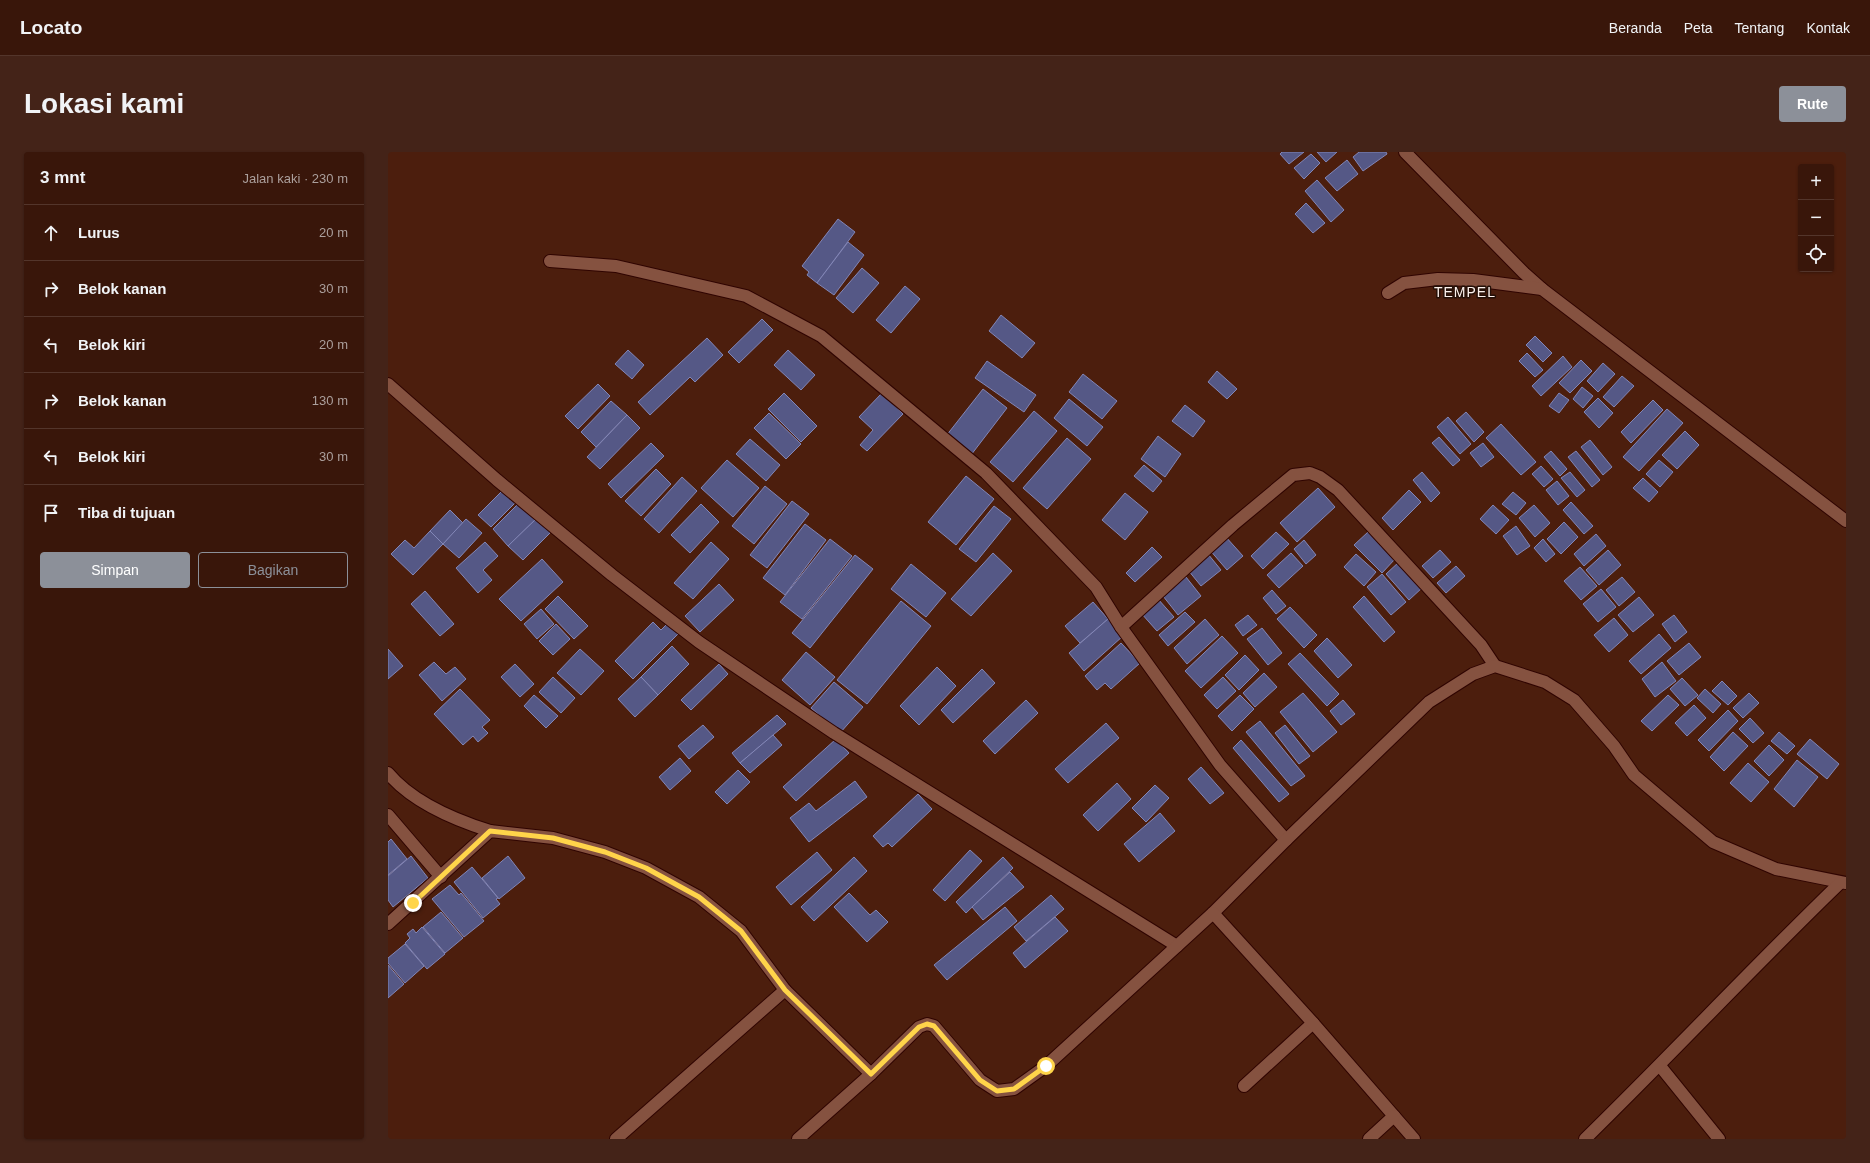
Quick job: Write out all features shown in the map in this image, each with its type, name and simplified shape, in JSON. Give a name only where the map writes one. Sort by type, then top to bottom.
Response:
[{"type":"street","points":[[1405,152],[1524,273],[1846,522]]},
{"type":"street","points":[[550,261],[616,266],[746,296],[821,336],[986,473],[1096,587],[1121,627],[1220,765],[1286,840]]},
{"type":"street","points":[[1388,293],[1404,282],[1438,279],[1473,280],[1542,288]]},
{"type":"street","points":[[388,384],[503,485],[612,576],[699,642],[834,733],[1176,946]]},
{"type":"street","points":[[1121,627],[1233,525],[1293,475],[1310,473],[1320,477],[1338,490],[1481,645],[1495,666]]},
{"type":"street","points":[[798,1139],[871,1074],[919,1027],[927,1024],[934,1026],[980,1080],[997,1091],[1014,1089],[1046,1066],[1213,913],[1286,840],[1429,702],[1473,674],[1495,666],[1545,682],[1574,700],[1614,746],[1634,775],[1713,842],[1776,869],[1843,883]]},
{"type":"street","points":[[388,773],[395,782],[433,808],[456,820],[490,831],[553,838],[605,852],[646,868],[699,897],[741,931],[785,990],[871,1074]]},
{"type":"street","points":[[388,815],[440,877]]},
{"type":"street","points":[[388,924],[490,831]]},
{"type":"street","points":[[1585,1139],[1660,1066],[1800,922],[1843,883]]},
{"type":"street","points":[[1213,913],[1313,1023],[1414,1139]]},
{"type":"street","points":[[616,1139],[785,990]]},
{"type":"street","points":[[1244,1086],[1313,1023]]},
{"type":"street","points":[[1660,1066],[1719,1139]]},
{"type":"street","points":[[1369,1139],[1394,1116]]},
{"type":"building","points":[[1282,152],[1304,152],[1289,164],[1280,154]]},
{"type":"building","points":[[1317,152],[1337,152],[1326,162]]},
{"type":"building","points":[[1359,152],[1386,152],[1387,154],[1363,171],[1353,157]]},
{"type":"building","points":[[1311,154],[1320,163],[1304,179],[1294,168]]},
{"type":"building","points":[[1347,160],[1358,174],[1337,191],[1325,178]]},
{"type":"building","points":[[1317,180],[1344,210],[1331,222],[1305,191]]},
{"type":"building","points":[[1306,203],[1325,223],[1313,233],[1295,214]]},
{"type":"building","points":[[838,219],[855,232],[817,283],[807,275],[809,272],[802,266]]},
{"type":"building","points":[[848,242],[864,255],[834,295],[817,283]]},
{"type":"building","points":[[862,268],[879,283],[853,313],[836,298]]},
{"type":"building","points":[[905,286],[920,299],[891,333],[876,320]]},
{"type":"building","points":[[1001,315],[1035,343],[1022,358],[989,331]]},
{"type":"building","points":[[762,319],[773,330],[739,363],[728,352]]},
{"type":"building","points":[[1535,336],[1552,353],[1543,362],[1526,345]]},
{"type":"building","points":[[707,338],[723,355],[695,382],[690,377],[650,415],[638,402]]},
{"type":"building","points":[[628,350],[644,365],[632,379],[615,364]]},
{"type":"building","points":[[788,350],[815,375],[801,390],[774,365]]},
{"type":"building","points":[[1527,353],[1543,370],[1535,377],[1519,361]]},
{"type":"building","points":[[1563,356],[1572,367],[1541,396],[1532,386]]},
{"type":"building","points":[[1581,360],[1592,371],[1570,393],[1559,383]]},
{"type":"building","points":[[987,361],[1036,395],[1024,412],[975,378]]},
{"type":"building","points":[[1603,363],[1615,374],[1598,392],[1587,381]]},
{"type":"building","points":[[1217,371],[1237,389],[1227,399],[1208,382]]},
{"type":"building","points":[[1083,374],[1117,401],[1102,419],[1069,392]]},
{"type":"building","points":[[1622,376],[1634,386],[1614,407],[1603,397]]},
{"type":"building","points":[[598,384],[610,396],[578,429],[565,416]]},
{"type":"building","points":[[1582,387],[1593,396],[1583,408],[1573,399]]},
{"type":"building","points":[[983,389],[1007,408],[971,455],[946,436]]},
{"type":"building","points":[[784,393],[817,426],[801,442],[768,409]]},
{"type":"building","points":[[882,393],[903,414],[867,451],[860,445],[873,430],[859,417]]},
{"type":"building","points":[[1559,393],[1569,400],[1559,413],[1549,406]]},
{"type":"building","points":[[1598,398],[1613,413],[1599,428],[1584,412]]},
{"type":"building","points":[[1069,399],[1103,427],[1087,446],[1054,418]]},
{"type":"building","points":[[1653,400],[1663,410],[1631,443],[1621,432]]},
{"type":"building","points":[[611,401],[627,415],[596,447],[581,432]]},
{"type":"building","points":[[1185,405],[1205,421],[1193,437],[1172,421]]},
{"type":"building","points":[[1667,409],[1683,423],[1639,471],[1623,457]]},
{"type":"building","points":[[1034,411],[1057,431],[1013,482],[990,462]]},
{"type":"building","points":[[1466,412],[1484,432],[1474,442],[1456,421]]},
{"type":"building","points":[[769,413],[801,444],[786,459],[754,428]]},
{"type":"building","points":[[627,415],[640,428],[600,469],[587,457]]},
{"type":"building","points":[[1448,417],[1471,444],[1460,454],[1437,427]]},
{"type":"building","points":[[1501,424],[1536,462],[1521,475],[1486,438]]},
{"type":"building","points":[[1685,431],[1699,445],[1677,469],[1662,455]]},
{"type":"building","points":[[1158,436],[1181,454],[1165,477],[1141,459]]},
{"type":"building","points":[[1439,437],[1460,460],[1453,466],[1432,443]]},
{"type":"building","points":[[1067,438],[1091,459],[1047,509],[1023,488]]},
{"type":"building","points":[[750,439],[780,465],[766,481],[736,454]]},
{"type":"building","points":[[1590,440],[1612,467],[1603,475],[1581,447]]},
{"type":"building","points":[[651,443],[664,456],[621,498],[608,484]]},
{"type":"building","points":[[1483,443],[1494,457],[1481,467],[1470,453]]},
{"type":"building","points":[[1551,451],[1567,469],[1560,476],[1544,457]]},
{"type":"building","points":[[1576,451],[1600,480],[1592,487],[1568,457]]},
{"type":"building","points":[[727,460],[759,488],[733,517],[701,488]]},
{"type":"building","points":[[1659,460],[1673,472],[1660,487],[1646,474]]},
{"type":"building","points":[[1144,465],[1162,481],[1153,492],[1134,476]]},
{"type":"building","points":[[1541,466],[1553,479],[1544,487],[1532,474]]},
{"type":"building","points":[[656,469],[671,484],[641,516],[625,501]]},
{"type":"building","points":[[1422,472],[1440,493],[1431,502],[1413,480]]},
{"type":"building","points":[[1570,472],[1585,490],[1577,497],[1561,478]]},
{"type":"building","points":[[966,476],[994,499],[956,545],[928,522]]},
{"type":"building","points":[[682,477],[697,491],[659,533],[644,519]]},
{"type":"building","points":[[1643,478],[1658,492],[1649,502],[1633,488]]},
{"type":"building","points":[[1557,481],[1569,496],[1558,505],[1546,490]]},
{"type":"building","points":[[765,486],[787,504],[754,544],[732,526]]},
{"type":"building","points":[[505,488],[517,501],[491,527],[478,515]]},
{"type":"building","points":[[1318,488],[1335,507],[1297,542],[1280,523]]},
{"type":"building","points":[[1409,490],[1421,502],[1393,530],[1382,518]]},
{"type":"building","points":[[1513,492],[1526,503],[1516,515],[1502,504]]},
{"type":"building","points":[[1125,493],[1148,512],[1125,540],[1102,520]]},
{"type":"building","points":[[521,501],[537,518],[508,546],[493,529]]},
{"type":"building","points":[[792,501],[809,514],[767,568],[750,555]]},
{"type":"building","points":[[1571,502],[1593,526],[1584,534],[1563,510]]},
{"type":"building","points":[[701,504],[719,522],[690,553],[671,535]]},
{"type":"building","points":[[1493,505],[1509,520],[1496,534],[1480,519]]},
{"type":"building","points":[[1534,505],[1550,523],[1535,537],[1519,518]]},
{"type":"building","points":[[994,506],[1011,519],[976,562],[959,549]]},
{"type":"building","points":[[450,510],[463,523],[443,544],[430,531]]},
{"type":"building","points":[[537,518],[551,532],[523,560],[508,546]]},
{"type":"building","points":[[466,519],[482,533],[459,558],[443,544]]},
{"type":"building","points":[[1564,522],[1578,537],[1561,554],[1547,539]]},
{"type":"building","points":[[805,524],[826,540],[785,595],[763,578]]},
{"type":"building","points":[[1516,526],[1530,546],[1517,555],[1503,536]]},
{"type":"building","points":[[430,531],[443,544],[413,575],[391,554],[405,540],[414,548]]},
{"type":"building","points":[[1276,532],[1289,544],[1263,569],[1251,556]]},
{"type":"building","points":[[1368,532],[1395,559],[1382,573],[1354,545]]},
{"type":"building","points":[[1596,534],[1606,546],[1584,566],[1574,554]]},
{"type":"building","points":[[1225,536],[1243,556],[1227,570],[1209,549]]},
{"type":"building","points":[[830,539],[852,556],[802,619],[780,602]]},
{"type":"building","points":[[1543,539],[1555,554],[1546,562],[1534,548]]},
{"type":"building","points":[[1304,540],[1316,555],[1306,564],[1294,549]]},
{"type":"building","points":[[485,542],[498,556],[483,570],[492,580],[478,593],[456,568]]},
{"type":"building","points":[[711,542],[729,559],[693,599],[674,583]]},
{"type":"building","points":[[1152,547],[1162,557],[1135,582],[1126,573]]},
{"type":"building","points":[[1440,550],[1451,562],[1433,578],[1422,566]]},
{"type":"building","points":[[1608,550],[1621,565],[1599,585],[1586,570]]},
{"type":"building","points":[[993,553],[1012,571],[971,616],[951,599]]},
{"type":"building","points":[[1291,553],[1303,566],[1279,588],[1267,575]]},
{"type":"building","points":[[1208,554],[1221,570],[1201,586],[1188,570]]},
{"type":"building","points":[[1356,554],[1376,572],[1364,586],[1344,567]]},
{"type":"building","points":[[855,555],[873,569],[810,648],[792,633]]},
{"type":"building","points":[[542,559],[563,582],[521,621],[499,599]]},
{"type":"building","points":[[1400,561],[1423,587],[1409,600],[1386,574]]},
{"type":"building","points":[[911,564],[946,593],[926,617],[891,589]]},
{"type":"building","points":[[1456,566],[1465,576],[1446,593],[1437,583]]},
{"type":"building","points":[[1580,567],[1597,586],[1581,600],[1564,581]]},
{"type":"building","points":[[1382,574],[1406,602],[1391,615],[1367,587]]},
{"type":"building","points":[[1186,577],[1201,596],[1178,615],[1163,596]]},
{"type":"building","points":[[1622,577],[1635,592],[1619,606],[1606,590]]},
{"type":"building","points":[[719,584],[734,600],[700,632],[685,616]]},
{"type":"building","points":[[1601,589],[1616,607],[1598,622],[1583,604]]},
{"type":"building","points":[[1272,590],[1286,606],[1276,614],[1263,598]]},
{"type":"building","points":[[425,591],[454,624],[440,636],[411,604]]},
{"type":"building","points":[[558,596],[588,626],[574,639],[545,609]]},
{"type":"building","points":[[1364,596],[1395,632],[1384,642],[1353,607]]},
{"type":"building","points":[[1639,597],[1654,615],[1633,632],[1618,615]]},
{"type":"building","points":[[1158,599],[1174,617],[1157,631],[1141,613]]},
{"type":"building","points":[[901,601],[931,626],[867,704],[837,680]]},
{"type":"building","points":[[1093,602],[1108,619],[1080,643],[1065,626]]},
{"type":"building","points":[[1290,607],[1317,635],[1304,648],[1277,619]]},
{"type":"building","points":[[541,609],[554,624],[537,639],[524,624]]},
{"type":"building","points":[[1185,612],[1195,622],[1168,646],[1159,635]]},
{"type":"building","points":[[1248,615],[1257,625],[1243,636],[1235,625]]},
{"type":"building","points":[[1674,615],[1687,632],[1675,642],[1662,624]]},
{"type":"building","points":[[1614,618],[1628,635],[1609,652],[1594,635]]},
{"type":"building","points":[[1108,619],[1123,636],[1084,671],[1069,653]]},
{"type":"building","points":[[1205,619],[1219,635],[1187,664],[1174,648]]},
{"type":"building","points":[[653,622],[661,630],[668,623],[678,634],[633,679],[615,661]]},
{"type":"building","points":[[556,624],[570,639],[553,655],[539,641]]},
{"type":"building","points":[[1262,628],[1282,653],[1268,665],[1247,639]]},
{"type":"building","points":[[1659,634],[1671,648],[1641,674],[1629,661]]},
{"type":"building","points":[[1222,636],[1238,653],[1201,688],[1185,671]]},
{"type":"building","points":[[1327,638],[1352,665],[1338,678],[1314,651]]},
{"type":"building","points":[[1121,643],[1140,663],[1111,689],[1105,683],[1097,690],[1085,676]]},
{"type":"building","points":[[1689,643],[1701,657],[1679,675],[1667,661]]},
{"type":"building","points":[[672,646],[689,664],[658,695],[641,677]]},
{"type":"building","points":[[388,649],[403,666],[388,679]]},
{"type":"building","points":[[580,649],[604,671],[581,695],[557,673]]},
{"type":"building","points":[[806,652],[835,677],[810,705],[782,680]]},
{"type":"building","points":[[1300,653],[1339,694],[1327,706],[1288,664]]},
{"type":"building","points":[[1245,655],[1259,670],[1239,690],[1225,675]]},
{"type":"building","points":[[434,662],[446,674],[455,667],[466,679],[442,701],[419,675]]},
{"type":"building","points":[[1662,662],[1676,681],[1655,697],[1642,679]]},
{"type":"building","points":[[515,664],[534,684],[520,697],[501,677]]},
{"type":"building","points":[[719,664],[728,674],[691,710],[681,700]]},
{"type":"building","points":[[937,667],[956,686],[919,725],[900,706]]},
{"type":"building","points":[[982,669],[995,683],[953,723],[941,710]]},
{"type":"building","points":[[1264,673],[1277,687],[1255,707],[1243,693]]},
{"type":"building","points":[[553,677],[575,698],[561,713],[539,692]]},
{"type":"building","points":[[641,677],[658,695],[635,717],[618,699]]},
{"type":"building","points":[[1223,677],[1236,691],[1217,709],[1204,695]]},
{"type":"building","points":[[1682,678],[1698,695],[1685,706],[1670,689]]},
{"type":"building","points":[[1722,681],[1737,696],[1728,705],[1712,691]]},
{"type":"building","points":[[834,682],[863,707],[840,733],[811,708]]},
{"type":"building","points":[[460,689],[490,720],[482,727],[488,733],[478,742],[473,736],[463,745],[434,714]]},
{"type":"building","points":[[1705,689],[1721,704],[1713,713],[1697,698]]},
{"type":"building","points":[[1303,693],[1337,732],[1313,752],[1280,712]]},
{"type":"building","points":[[1749,693],[1759,703],[1743,718],[1733,708]]},
{"type":"building","points":[[534,695],[558,716],[546,728],[524,706]]},
{"type":"building","points":[[1240,695],[1254,709],[1232,731],[1218,716]]},
{"type":"building","points":[[1668,695],[1679,705],[1652,731],[1641,721]]},
{"type":"building","points":[[1026,700],[1038,713],[995,754],[983,741]]},
{"type":"building","points":[[1343,700],[1355,714],[1341,725],[1330,711]]},
{"type":"building","points":[[1694,705],[1706,718],[1687,736],[1675,723]]},
{"type":"building","points":[[1728,710],[1738,721],[1709,751],[1698,740]]},
{"type":"building","points":[[777,715],[786,724],[740,763],[732,753]]},
{"type":"building","points":[[1750,718],[1764,733],[1753,743],[1739,729]]},
{"type":"building","points":[[1260,721],[1305,776],[1291,786],[1246,732]]},
{"type":"building","points":[[1106,723],[1119,738],[1068,783],[1055,769]]},
{"type":"building","points":[[703,725],[714,737],[689,759],[678,746]]},
{"type":"building","points":[[1285,725],[1310,756],[1299,764],[1275,733]]},
{"type":"building","points":[[1733,732],[1748,746],[1724,771],[1710,757]]},
{"type":"building","points":[[1779,732],[1795,746],[1787,754],[1771,741]]},
{"type":"building","points":[[773,735],[782,745],[750,773],[740,763]]},
{"type":"building","points":[[836,739],[849,753],[796,801],[783,787]]},
{"type":"building","points":[[1810,739],[1839,764],[1827,779],[1797,754]]},
{"type":"building","points":[[1241,740],[1289,794],[1279,802],[1233,748]]},
{"type":"building","points":[[1769,745],[1784,760],[1769,776],[1754,761]]},
{"type":"building","points":[[680,758],[691,771],[670,790],[659,777]]},
{"type":"building","points":[[1797,760],[1818,777],[1794,807],[1774,789]]},
{"type":"building","points":[[1748,763],[1769,782],[1751,802],[1730,783]]},
{"type":"building","points":[[1201,767],[1224,793],[1210,804],[1188,779]]},
{"type":"building","points":[[738,770],[750,782],[727,804],[715,792]]},
{"type":"building","points":[[855,781],[867,797],[809,842],[790,818],[809,803],[816,811]]},
{"type":"building","points":[[1117,783],[1131,799],[1098,831],[1083,815]]},
{"type":"building","points":[[1155,785],[1169,798],[1146,822],[1132,808]]},
{"type":"building","points":[[918,794],[932,809],[892,847],[888,843],[883,847],[873,836]]},
{"type":"building","points":[[1160,813],[1175,831],[1139,862],[1124,844]]},
{"type":"building","points":[[391,839],[407,859],[388,875],[388,842]]},
{"type":"building","points":[[970,850],[982,861],[945,901],[933,890]]},
{"type":"building","points":[[817,852],[832,870],[791,905],[776,887]]},
{"type":"building","points":[[411,856],[428,878],[393,907],[388,900],[388,876]]},
{"type":"building","points":[[508,856],[525,878],[499,899],[482,878]]},
{"type":"building","points":[[854,857],[867,871],[814,921],[801,907]]},
{"type":"building","points":[[1003,857],[1013,868],[966,913],[956,902]]},
{"type":"building","points":[[472,867],[498,898],[496,899],[500,904],[483,918],[454,882]]},
{"type":"building","points":[[1010,872],[1024,887],[983,920],[972,907]]},
{"type":"building","points":[[450,885],[459,895],[461,893],[484,921],[464,937],[432,899]]},
{"type":"building","points":[[849,893],[870,915],[876,910],[888,922],[867,942],[834,907]]},
{"type":"building","points":[[1051,895],[1064,909],[1026,941],[1014,927]]},
{"type":"building","points":[[1005,907],[1017,921],[947,980],[934,965]]},
{"type":"building","points":[[441,912],[463,938],[445,953],[423,927]]},
{"type":"building","points":[[1055,917],[1068,931],[1025,968],[1013,953]]},
{"type":"building","points":[[422,927],[445,954],[427,969],[405,943],[410,938],[407,934],[413,929],[416,933]]},
{"type":"building","points":[[405,944],[424,966],[405,983],[388,963],[388,958]]},
{"type":"building","points":[[388,965],[404,984],[388,998]]},
{"type":"district","name":"TEMPEL","points":[[1465,292]]},
{"type":"route","points":[[413,903],[490,831],[553,838],[605,852],[646,868],[699,897],[741,931],[785,990],[871,1074],[919,1027],[927,1024],[934,1026],[980,1080],[997,1091],[1014,1089],[1046,1066]]}]
